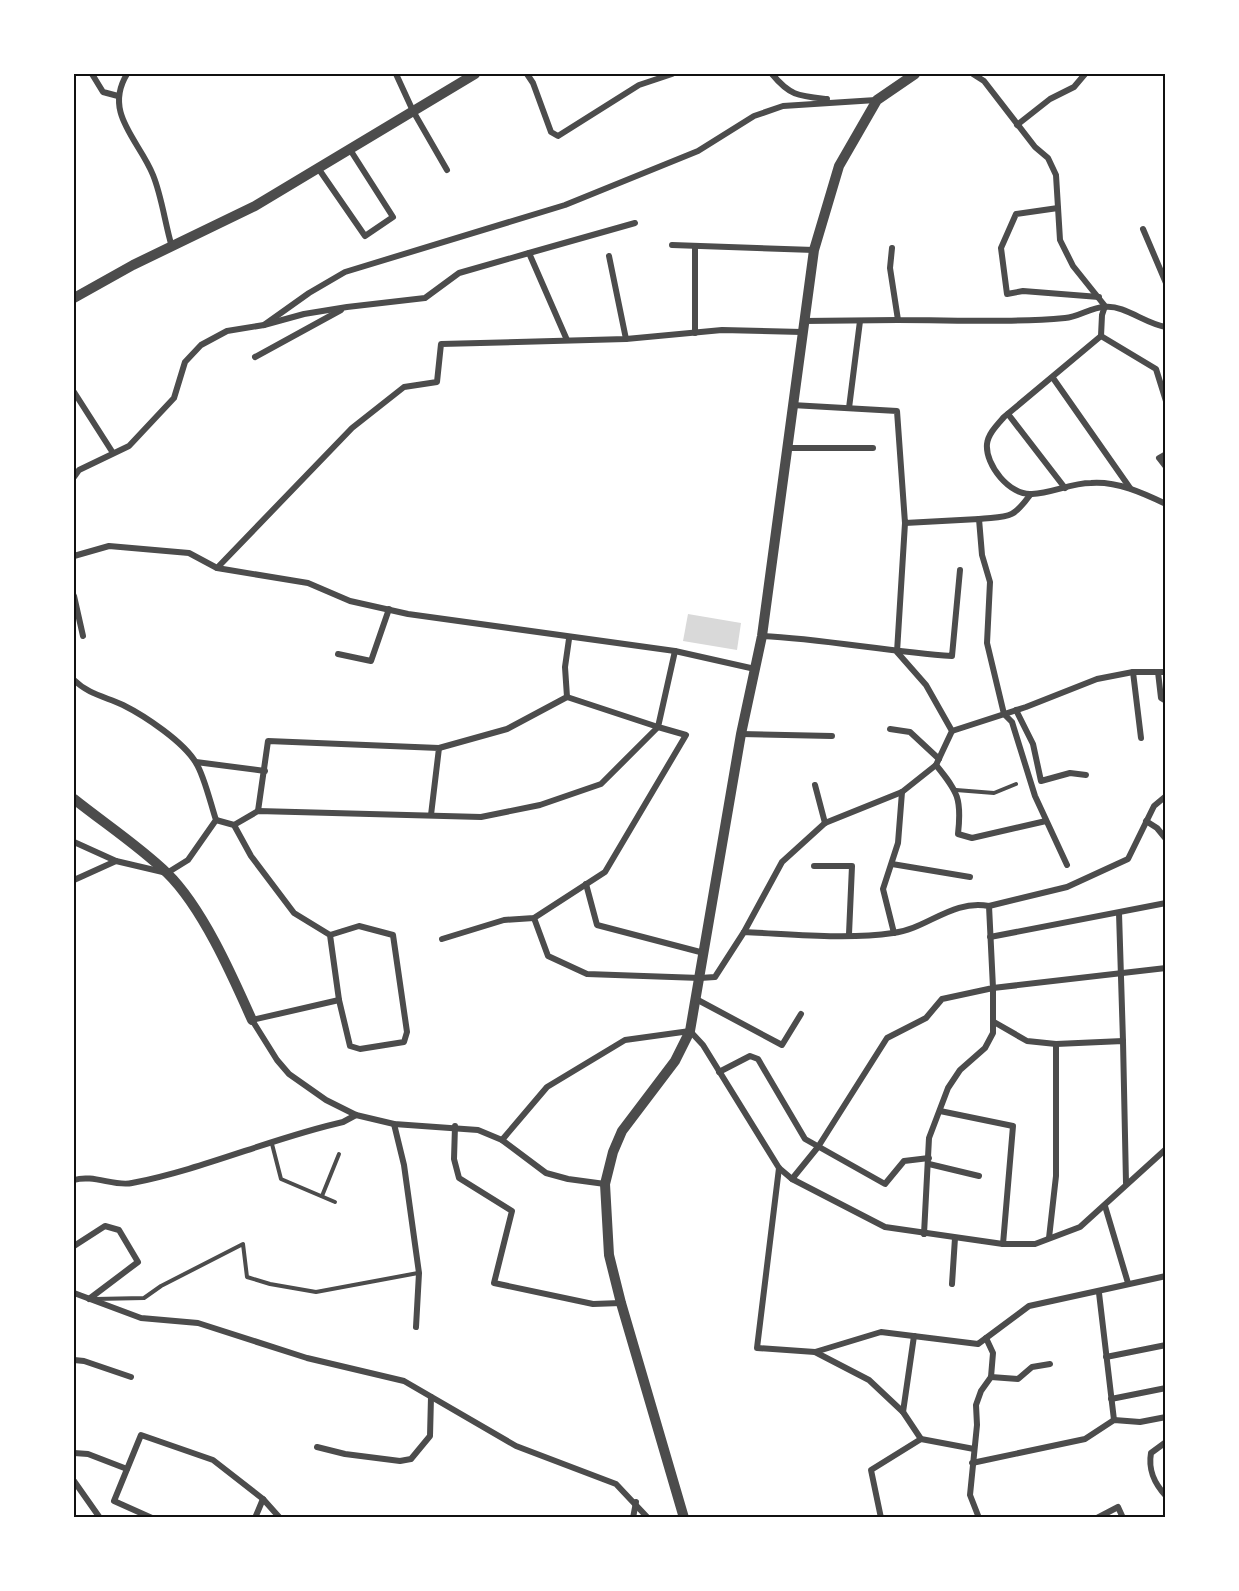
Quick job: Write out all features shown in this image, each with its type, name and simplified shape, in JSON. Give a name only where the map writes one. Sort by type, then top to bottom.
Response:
[{"type":"street","points":[[92,74],[103,92],[118,96]]},
{"type":"street","points":[[127,74],[118,96],[122,122],[153,175],[172,247]]},
{"type":"street","points":[[396,74],[413,111],[447,171]]},
{"type":"street","points":[[74,298],[255,206],[475,74]]},
{"type":"street","points":[[526,74],[533,83],[551,132],[558,136],[639,85],[672,74]]},
{"type":"street","points":[[772,74],[784,88],[797,96],[836,101]]},
{"type":"street","points":[[684,1518],[609,1255],[605,1184],[613,1152],[622,1131],[675,1061],[690,1031],[741,734],[762,636],[814,250],[839,166],[877,100],[915,74]]},
{"type":"street","points":[[973,74],[984,81],[1017,125],[1048,158],[1056,175],[1060,240],[1073,266],[1105,306],[1101,336],[1008,414],[991,432],[987,444],[993,469],[1014,489],[1030,495],[1092,482],[1130,488],[1166,504]]},
{"type":"street","points":[[1017,125],[1050,99],[1074,87],[1085,74]]},
{"type":"street","points":[[264,325],[309,293],[345,272],[565,205],[698,151],[754,116],[783,106],[877,100]]},
{"type":"street","points":[[318,168],[365,236],[393,217],[350,148]]},
{"type":"street","points":[[1058,208],[1016,214],[1001,248],[1007,294],[1023,291],[1099,297]]},
{"type":"street","points":[[74,477],[79,470],[129,446],[174,398],[185,362],[201,345],[227,331],[264,325],[304,314],[425,298],[459,273],[635,223]]},
{"type":"street","points":[[1143,229],[1166,283]]},
{"type":"street","points":[[672,245],[694,248],[814,250]]},
{"type":"street","points":[[694,248],[695,333]]},
{"type":"street","points":[[892,248],[891,268],[898,320]]},
{"type":"street","points":[[529,254],[567,340]]},
{"type":"street","points":[[609,256],[626,339]]},
{"type":"street","points":[[217,568],[352,428],[404,387],[437,382],[441,344],[626,339],[860,321],[1010,321],[1068,318],[1105,306],[1120,309],[1150,325],[1166,327]]},
{"type":"street","points":[[255,357],[347,307]]},
{"type":"street","points":[[849,408],[860,321]]},
{"type":"street","points":[[1101,336],[1156,369],[1166,401]]},
{"type":"street","points":[[1053,378],[1130,488]]},
{"type":"street","points":[[74,392],[113,453]]},
{"type":"street","points":[[792,405],[897,411],[905,523],[897,652],[926,685],[952,731]]},
{"type":"street","points":[[1008,414],[1065,488]]},
{"type":"street","points":[[787,448],[873,448]]},
{"type":"street","points":[[1166,454],[1159,458],[1166,466]]},
{"type":"street","points":[[905,523],[979,519],[1017,512],[1030,495]]},
{"type":"street","points":[[979,519],[982,555],[990,582],[987,643],[1004,714],[1012,722],[1035,796],[1067,865]]},
{"type":"street","points":[[74,556],[109,546],[189,552],[217,568],[308,583],[350,601],[408,614],[569,639],[675,651],[755,669]]},
{"type":"street","points":[[762,636],[822,639],[897,652],[952,656],[960,570]]},
{"type":"street","points":[[74,596],[83,636]]},
{"type":"street","points":[[338,654],[371,661],[389,609]]},
{"type":"street","points":[[567,696],[565,667],[569,639]]},
{"type":"street","points":[[234,825],[258,811],[481,817],[540,805],[602,784],[658,727],[675,651]]},
{"type":"street","points":[[1133,672],[1141,738]]},
{"type":"street","points":[[534,918],[548,956],[587,974],[715,977],[744,932],[782,862],[825,823],[902,792],[937,762],[952,731],[1016,710],[1097,679],[1133,672],[1162,672],[1161,698],[1166,701]]},
{"type":"street","points":[[74,680],[96,696],[121,704],[155,723],[196,762],[216,820]]},
{"type":"street","points":[[258,811],[268,741],[439,748],[507,729],[567,696],[686,735],[605,872],[534,918],[504,920],[442,939]]},
{"type":"street","points":[[1016,710],[1033,744],[1041,781],[1070,773],[1086,775]]},
{"type":"street","points":[[890,729],[910,732],[937,762],[956,790],[960,816],[958,834],[972,838],[1046,821]]},
{"type":"street","points":[[741,734],[832,736]]},
{"type":"street","points":[[431,815],[439,748]]},
{"type":"street","points":[[196,762],[265,771]]},
{"type":"street","points":[[815,785],[825,823]]},
{"type":"street","points":[[894,933],[883,889],[892,864],[902,817],[902,792]]},
{"type":"street","points":[[744,932],[894,933],[948,910],[976,904],[989,906],[1067,887],[1128,859],[1154,806],[1166,796]]},
{"type":"street","points":[[74,799],[167,873],[188,897],[235,981],[252,1020],[277,1060],[289,1074],[319,1096],[356,1115],[394,1124],[455,1126],[478,1130],[502,1140],[546,1173],[568,1179],[605,1184]]},
{"type":"street","points":[[216,820],[234,825],[251,856],[294,913],[330,935],[359,926],[393,935],[407,1032],[404,1042],[360,1049],[350,1046],[339,1000],[330,935]]},
{"type":"street","points":[[74,842],[116,861],[167,873],[188,860],[216,820]]},
{"type":"street","points":[[1146,821],[1157,828],[1166,839]]},
{"type":"street","points":[[74,880],[116,861]]},
{"type":"street","points":[[892,864],[970,877]]},
{"type":"street","points":[[814,866],[852,866],[849,934]]},
{"type":"street","points":[[586,884],[597,925],[685,950],[704,953]]},
{"type":"street","points":[[990,937],[1166,903]]},
{"type":"street","points":[[924,1234],[929,1138],[948,1088],[960,1070],[985,1048],[994,1022],[989,906]]},
{"type":"street","points":[[1119,913],[1126,1183]]},
{"type":"street","points":[[792,1179],[818,1147],[887,1038],[926,1018],[942,999],[993,988],[1166,968]]},
{"type":"street","points":[[696,999],[782,1045],[801,1014]]},
{"type":"street","points":[[252,1020],[339,1000]]},
{"type":"street","points":[[994,1022],[1027,1041],[1056,1044],[1123,1041]]},
{"type":"street","points":[[690,1031],[703,1045],[779,1168],[792,1179],[885,1227],[1003,1244],[1035,1244],[1080,1227],[1166,1149]]},
{"type":"street","points":[[502,1140],[548,1087],[624,1040],[690,1031]]},
{"type":"street","points":[[1049,1238],[1056,1176],[1056,1044]]},
{"type":"street","points":[[719,1072],[750,1056],[758,1059],[806,1139],[885,1184],[904,1161],[929,1161],[979,1176]]},
{"type":"street","points":[[940,1111],[1013,1126],[1003,1244]]},
{"type":"street","points":[[74,1180],[105,1179],[129,1184],[272,1144],[343,1122],[356,1115]]},
{"type":"street","points":[[394,1124],[404,1165],[419,1273],[416,1327]]},
{"type":"street","points":[[455,1126],[454,1159],[459,1178],[512,1211],[494,1282],[593,1304],[621,1303]]},
{"type":"street","points":[[779,1168],[758,1348],[815,1352],[881,1332],[978,1344],[1029,1306],[1099,1293],[1128,1283],[1166,1276]]},
{"type":"street","points":[[1104,1206],[1128,1283]]},
{"type":"street","points":[[74,1246],[105,1226],[119,1230],[138,1262],[89,1299]]},
{"type":"street","points":[[952,1284],[955,1238]]},
{"type":"street","points":[[74,1293],[141,1318],[198,1323],[307,1358],[404,1381],[516,1446],[608,1480],[636,1502],[648,1518]]},
{"type":"street","points":[[1099,1293],[1114,1420]]},
{"type":"street","points":[[903,1412],[914,1336]]},
{"type":"street","points":[[979,1518],[970,1495],[977,1425],[976,1405],[981,1391],[991,1377],[993,1353],[986,1338]]},
{"type":"street","points":[[1106,1357],[1166,1345]]},
{"type":"street","points":[[815,1352],[868,1380],[903,1412],[921,1439]]},
{"type":"street","points":[[74,1360],[84,1360],[131,1377]]},
{"type":"street","points":[[991,1377],[1018,1379],[1032,1367],[1050,1364]]},
{"type":"street","points":[[1112,1400],[1166,1388]]},
{"type":"street","points":[[317,1447],[345,1454],[400,1461],[411,1459],[430,1436],[431,1397]]},
{"type":"street","points":[[972,1463],[1085,1439],[1114,1420],[1140,1422],[1166,1417]]},
{"type":"street","points":[[152,1518],[114,1501],[141,1435],[213,1460],[263,1498],[280,1518]]},
{"type":"street","points":[[881,1518],[871,1470],[921,1439],[974,1449]]},
{"type":"street","points":[[1166,1442],[1151,1453],[1149,1464],[1159,1488],[1166,1496]]},
{"type":"street","points":[[74,1453],[88,1454],[127,1469]]},
{"type":"street","points":[[74,1481],[100,1518]]},
{"type":"street","points":[[255,1518],[263,1498]]},
{"type":"street","points":[[633,1518],[636,1502]]},
{"type":"street","points":[[1097,1518],[1118,1507],[1123,1518]]},
{"type":"lane","points":[[956,790],[994,793],[1017,784]]},
{"type":"lane","points":[[272,1144],[281,1179],[335,1202]]},
{"type":"lane","points":[[322,1196],[339,1154]]},
{"type":"lane","points":[[89,1299],[144,1299],[161,1286],[243,1244],[246,1277],[270,1284],[316,1292],[419,1273]]},
{"type":"shaded area","points":[[688,614],[741,623],[737,650],[683,641]]}]
